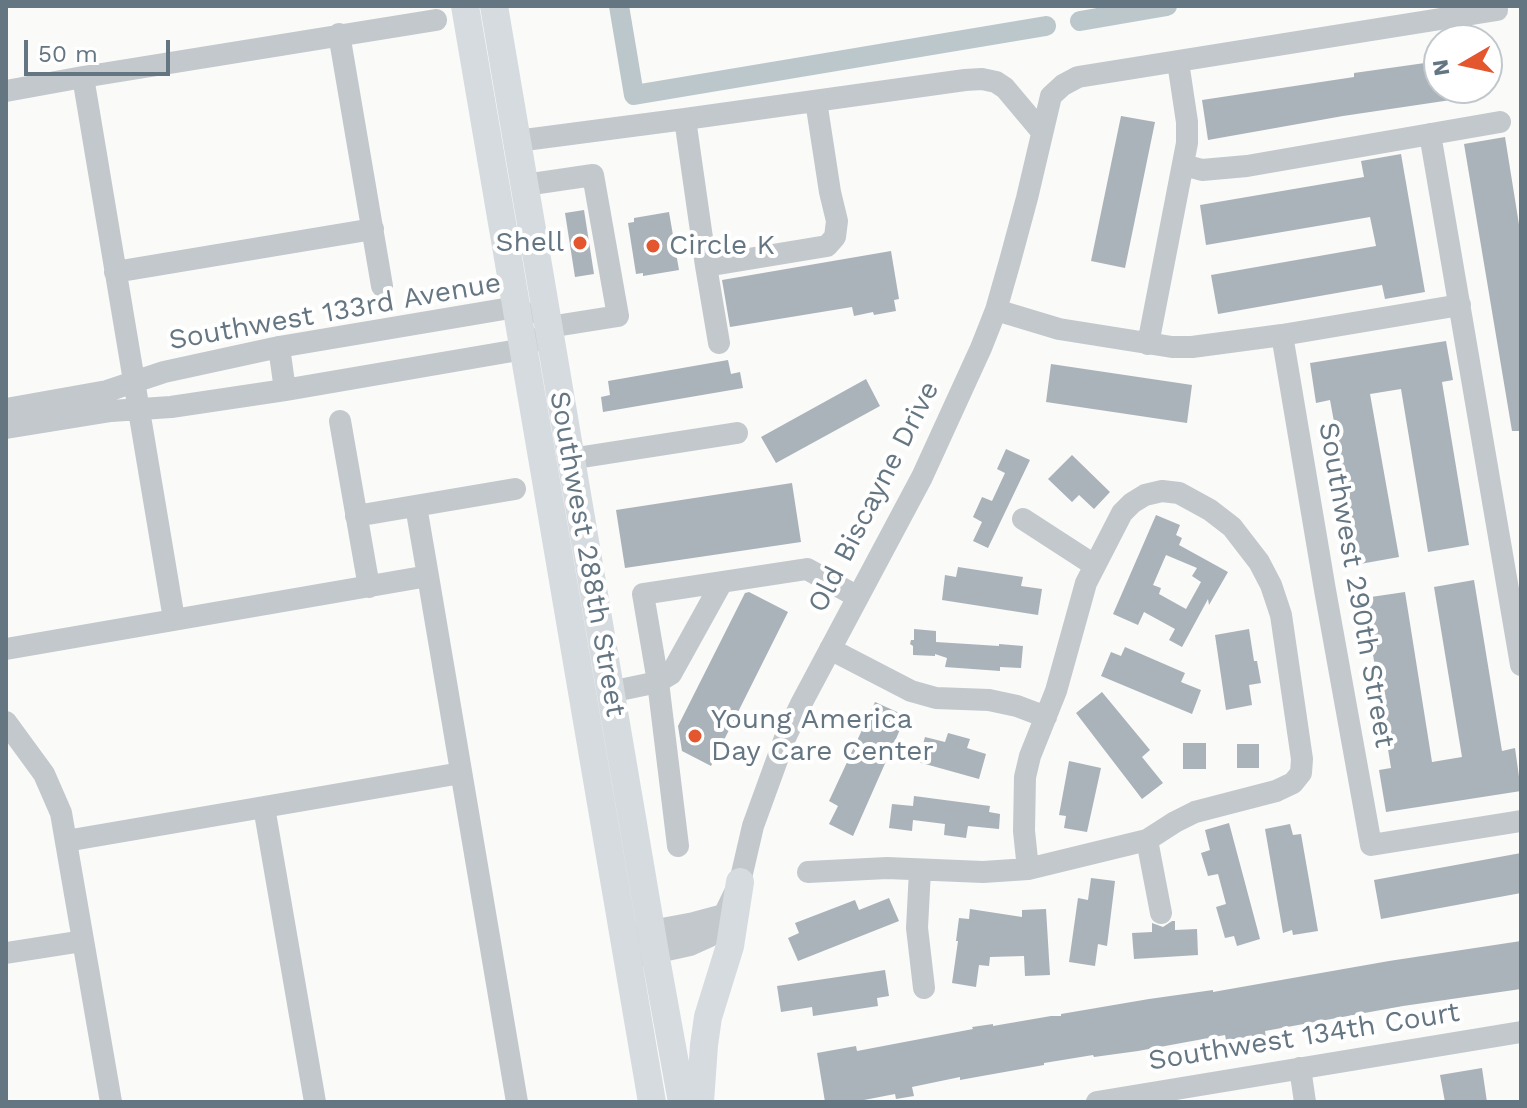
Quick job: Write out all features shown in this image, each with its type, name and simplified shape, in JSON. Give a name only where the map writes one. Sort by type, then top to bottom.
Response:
[{"type":"main road","name":"Southwest 288th Street","points":[[465,6],[652,1102]]},
{"type":"main road","name":"Southwest 288th Street","points":[[494,6],[682,1102]]},
{"type":"main road","points":[[582,698],[610,692]]},
{"type":"main road","points":[[700,1102],[708,1017],[730,946],[740,882]]},
{"type":"street","points":[[1148,344],[1187,143],[1178,62],[1497,10]]},
{"type":"street","points":[[6,91],[436,20]]},
{"type":"street","points":[[339,34],[382,286]]},
{"type":"street","name":"Old Biscayne Drive","points":[[625,947],[653,942],[701,941],[710,936],[724,915],[740,882],[753,826],[774,764],[801,704],[934,451],[964,389],[996,310],[1051,96],[1078,77],[1178,62]]},
{"type":"street","points":[[83,77],[174,619]]},
{"type":"street","points":[[517,141],[982,79],[1005,88],[1042,132]]},
{"type":"street","points":[[706,266],[827,246],[835,237],[837,221],[816,101]]},
{"type":"street","points":[[685,119],[719,343]]},
{"type":"street","points":[[1184,165],[1202,170],[1220,170],[1500,122]]},
{"type":"street","points":[[1430,134],[1521,665]]},
{"type":"street","points":[[6,428],[111,411],[171,407],[285,390],[524,349],[549,327],[618,316],[593,175],[525,185]]},
{"type":"street","points":[[115,272],[373,229]]},
{"type":"street","points":[[996,310],[1059,329],[1172,347],[1209,346],[1460,305]]},
{"type":"street","name":"Southwest 133rd Avenue","points":[[6,409],[107,391],[164,372],[279,347],[516,307],[549,327]]},
{"type":"street","name":"Southwest 290th Street","points":[[1282,335],[1371,845],[1521,821]]},
{"type":"street","points":[[279,347],[285,390]]},
{"type":"street","points":[[340,421],[369,587]]},
{"type":"street","points":[[570,459],[737,433]]},
{"type":"street","points":[[356,516],[515,489]]},
{"type":"street","points":[[808,872],[887,868],[983,872],[1028,869],[1147,840],[1195,812],[1276,791],[1293,783],[1301,773],[1302,759],[1281,615],[1271,585],[1259,562],[1232,527],[1210,510],[1179,493],[1162,491],[1145,495],[1132,503],[1122,513],[1086,583],[1069,647],[1025,777],[1024,831],[1028,869]]},
{"type":"street","points":[[416,506],[517,1102]]},
{"type":"street","points":[[1023,519],[1094,565]]},
{"type":"street","points":[[678,846],[658,682],[643,594],[807,569],[858,597]]},
{"type":"street","points":[[6,649],[428,576]]},
{"type":"street","points":[[610,692],[658,682],[671,674],[722,582]]},
{"type":"street","points":[[830,649],[911,691],[936,698],[989,700],[1046,717]]},
{"type":"street","points":[[6,722],[44,774],[61,813],[111,1102]]},
{"type":"street","points":[[66,841],[461,773]]},
{"type":"street","points":[[264,807],[315,1102]]},
{"type":"street","points":[[1147,840],[1161,913]]},
{"type":"street","points":[[920,870],[917,928],[924,988]]},
{"type":"street","points":[[6,953],[83,941]]},
{"type":"street","name":"Southwest 134th Court","points":[[1097,1102],[1521,1032]]},
{"type":"street","points":[[1300,1068],[1305,1102]]},
{"type":"building","points":[[1423,63],[1424,104],[1208,140],[1202,100],[1354,77],[1354,73]]},
{"type":"building","points":[[1121,116],[1155,122],[1125,268],[1091,261]]},
{"type":"building","points":[[1505,137],[1521,237],[1521,431],[1512,431],[1464,144]]},
{"type":"building","points":[[1401,154],[1425,292],[1385,299],[1382,285],[1218,314],[1211,275],[1376,246],[1370,217],[1206,245],[1200,205],[1364,177],[1361,161]]},
{"type":"building","name":"Shell","points":[[584,210],[594,274],[575,277],[565,213]]},
{"type":"building","name":"Circle K","points":[[669,212],[679,270],[643,276],[643,273],[636,274],[628,223],[634,222],[634,218]]},
{"type":"building","points":[[891,251],[899,299],[894,300],[896,311],[854,316],[852,307],[730,327],[722,280]]},
{"type":"building","points":[[1446,341],[1453,380],[1442,382],[1469,545],[1428,552],[1401,389],[1370,394],[1399,557],[1360,564],[1330,400],[1316,403],[1310,363]]},
{"type":"building","points":[[728,360],[731,374],[740,372],[743,388],[603,412],[601,397],[610,395],[608,381]]},
{"type":"building","points":[[1051,364],[1192,385],[1187,423],[1046,402]]},
{"type":"building","points":[[866,379],[880,406],[776,463],[761,437]]},
{"type":"building","points":[[1006,449],[1030,460],[988,548],[973,541],[982,522],[973,517],[982,497],[992,501],[1005,473],[997,469]]},
{"type":"building","points":[[1072,455],[1110,492],[1094,509],[1079,495],[1072,502],[1048,479]]},
{"type":"building","points":[[792,483],[801,542],[625,568],[616,510]]},
{"type":"building","points":[[1156,515],[1180,525],[1176,535],[1182,538],[1179,545],[1228,572],[1209,605],[1208,599],[1182,647],[1169,640],[1175,629],[1144,612],[1138,625],[1113,614]],"holes":[[[1166,555],[1197,568],[1192,576],[1201,582],[1186,609],[1159,594],[1161,588],[1153,585]]]},
{"type":"building","points":[[958,567],[1023,577],[1021,586],[1042,589],[1038,615],[942,600],[945,575],[956,577]]},
{"type":"building","points":[[1474,580],[1502,751],[1515,748],[1521,791],[1386,812],[1379,770],[1391,768],[1364,598],[1405,592],[1432,762],[1462,757],[1434,587]]},
{"type":"building","points":[[749,592],[788,612],[711,766],[682,751],[678,726],[745,593]]},
{"type":"building","points":[[914,629],[936,631],[936,642],[1023,646],[1021,668],[1000,667],[1000,671],[945,667],[947,658],[935,654],[913,655],[910,644],[914,640]]},
{"type":"building","points":[[1249,629],[1261,683],[1249,685],[1252,705],[1226,710],[1215,635]]},
{"type":"building","points":[[1125,647],[1185,673],[1181,682],[1201,690],[1192,714],[1101,676],[1111,652],[1121,656]]},
{"type":"building","points":[[1102,692],[1150,750],[1142,757],[1163,783],[1142,799],[1076,713]]},
{"type":"building","points":[[875,702],[906,716],[853,836],[829,824],[838,806],[829,801]]},
{"type":"building","points":[[948,733],[970,739],[967,748],[986,754],[979,779],[918,762],[925,737],[945,742]]},
{"type":"building","points":[[1183,743],[1206,743],[1206,769],[1183,769]]},
{"type":"building","points":[[1237,744],[1259,744],[1259,768],[1237,768]]},
{"type":"building","points":[[1069,761],[1101,768],[1087,832],[1064,828],[1066,816],[1059,815]]},
{"type":"building","points":[[914,796],[990,806],[989,812],[1000,814],[999,829],[968,826],[966,838],[944,835],[945,824],[913,820],[912,831],[889,828],[892,804],[913,806]]},
{"type":"building","points":[[1229,823],[1260,939],[1237,946],[1234,936],[1225,938],[1216,907],[1226,904],[1218,874],[1208,876],[1201,853],[1210,850],[1205,830]]},
{"type":"building","points":[[1290,824],[1293,835],[1301,834],[1318,931],[1293,935],[1292,930],[1283,933],[1265,829]]},
{"type":"building","points":[[1521,853],[1521,893],[1381,919],[1374,880]]},
{"type":"building","points":[[1091,878],[1115,881],[1107,946],[1098,944],[1095,966],[1069,962],[1078,898],[1088,900]]},
{"type":"building","points":[[889,898],[899,921],[798,961],[788,938],[799,933],[795,923],[855,900],[859,910]]},
{"type":"building","points":[[970,909],[1022,917],[1022,910],[1046,909],[1050,975],[1025,976],[1024,956],[990,957],[989,966],[979,965],[976,987],[952,983],[959,918],[969,919]]},
{"type":"building","points":[[1175,921],[1175,930],[1197,929],[1198,955],[1134,959],[1132,933],[1152,932],[1152,923],[1163,927]]},
{"type":"building","points":[[1521,941],[1521,989],[1265,1031],[1266,1038],[1250,1041],[1249,1037],[1226,1040],[1225,1035],[1138,1051],[1044,1063],[960,1080],[960,1077],[912,1087],[914,1096],[896,1099],[895,1094],[864,1102],[825,1102],[817,1053],[856,1046],[857,1051],[972,1027],[1061,1016],[1149,999],[1213,992]]},
{"type":"building","points":[[885,970],[889,996],[877,998],[878,1006],[813,1016],[812,1007],[781,1012],[777,986]]},
{"type":"building","points":[[1482,1068],[1487,1102],[1445,1102],[1440,1075]]},
{"type":"waterway","points":[[619,6],[634,95],[1046,26]]},
{"type":"waterway","points":[[1080,21],[1167,6]]},
{"type":"place","name":"Shell","points":[[580,243]]},
{"type":"place","name":"Circle K","points":[[653,246]]},
{"type":"place","name":"Young America Day Care Center","points":[[695,736]]}]
